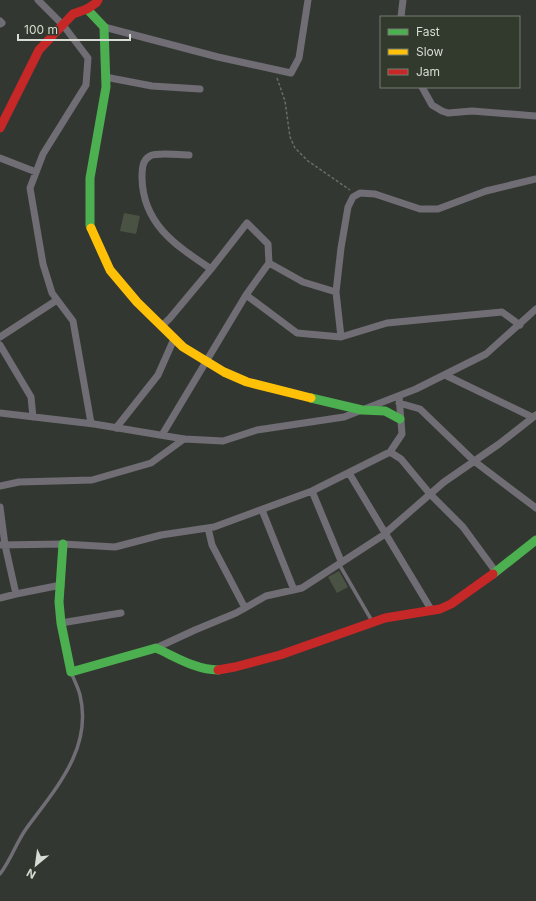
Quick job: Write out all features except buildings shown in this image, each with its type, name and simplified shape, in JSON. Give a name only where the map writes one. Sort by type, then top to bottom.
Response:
[{"type":"street","points":[[38,0],[63,25],[88,58],[86,85],[43,154],[30,188],[42,264],[52,293],[73,321],[91,424]]},
{"type":"street","points":[[87,9],[104,27],[218,57],[291,73],[299,58],[308,0]]},
{"type":"street","points":[[401,16],[403,0]]},
{"type":"street","points":[[0,128],[39,50],[73,14],[87,9],[96,1]]},
{"type":"street","points":[[0,21],[2,23],[0,24]]},
{"type":"street","points":[[104,27],[106,87],[90,178],[90,225],[110,270],[137,302],[174,339],[183,347],[224,372],[247,382],[315,400],[362,410],[385,411],[400,419]]},
{"type":"street","points":[[105,77],[152,86],[200,89]]},
{"type":"street","points":[[423,88],[432,105],[448,113],[472,111],[536,116]]},
{"type":"street","points":[[189,155],[154,154],[148,157],[144,162],[142,173],[143,192],[149,211],[163,233],[183,250],[211,269]]},
{"type":"street","points":[[0,158],[36,172]]},
{"type":"street","points":[[341,337],[336,292],[348,207],[351,200],[356,195],[360,193],[374,194],[420,208],[438,209],[486,191],[536,179]]},
{"type":"street","points":[[162,326],[211,269],[247,223],[268,244],[269,263],[246,295],[162,435]]},
{"type":"street","points":[[269,263],[303,282],[336,292]]},
{"type":"street","points":[[246,295],[297,333],[341,337],[387,323],[502,312],[520,325]]},
{"type":"street","points":[[0,337],[57,300]]},
{"type":"street","points":[[0,413],[91,424],[184,439],[223,441],[257,430],[344,417],[399,399],[486,354],[536,309]]},
{"type":"street","points":[[116,428],[158,375],[174,339]]},
{"type":"street","points":[[0,345],[32,397],[32,417]]},
{"type":"street","points":[[63,544],[59,602],[61,623],[71,672],[156,648],[236,613],[266,596],[302,588],[386,533],[444,482],[534,416],[445,375]]},
{"type":"street","points":[[3,545],[63,544],[115,547],[161,535],[214,527],[262,510],[312,491],[390,452],[402,434],[399,399]]},
{"type":"street","points":[[399,399],[420,409],[474,461],[536,508]]},
{"type":"street","points":[[0,486],[20,482],[92,480],[151,463],[184,439]]},
{"type":"street","points":[[390,452],[401,459],[430,494],[464,527],[496,572]]},
{"type":"street","points":[[349,473],[432,611]]},
{"type":"street","points":[[312,491],[340,562]]},
{"type":"street","points":[[0,508],[3,545],[16,594]]},
{"type":"street","points":[[262,510],[294,590]]},
{"type":"street","points":[[208,528],[212,545],[245,608]]},
{"type":"street","points":[[156,648],[198,667],[211,670],[222,670],[278,657],[385,618],[440,609],[451,604],[496,572],[536,540]]},
{"type":"street","points":[[0,598],[61,584]]},
{"type":"street","points":[[61,623],[121,613]]},
{"type":"lane","points":[[340,562],[372,622]]},
{"type":"lane","points":[[0,874],[23,834],[64,778],[76,752],[82,728],[82,711],[80,694],[71,672]]},
{"type":"path","points":[[274,69],[283,92],[287,110],[289,131],[295,148],[308,162],[356,195]]},
{"type":"traffic: fast","points":[[87,9],[104,27],[106,87],[90,178],[91,228]]},
{"type":"traffic: fast","points":[[311,398],[362,410],[385,411],[400,419]]},
{"type":"traffic: fast","points":[[493,574],[536,540]]},
{"type":"traffic: fast","points":[[63,544],[59,602],[61,623],[71,672],[156,648],[202,668],[218,670]]},
{"type":"traffic: slow","points":[[91,228],[110,270],[137,302],[183,347],[224,372],[247,382],[311,398]]},
{"type":"traffic: jam","points":[[0,128],[39,50],[73,14],[87,9],[98,0]]},
{"type":"traffic: jam","points":[[218,670],[280,655],[385,618],[440,609],[451,604],[493,574]]}]
